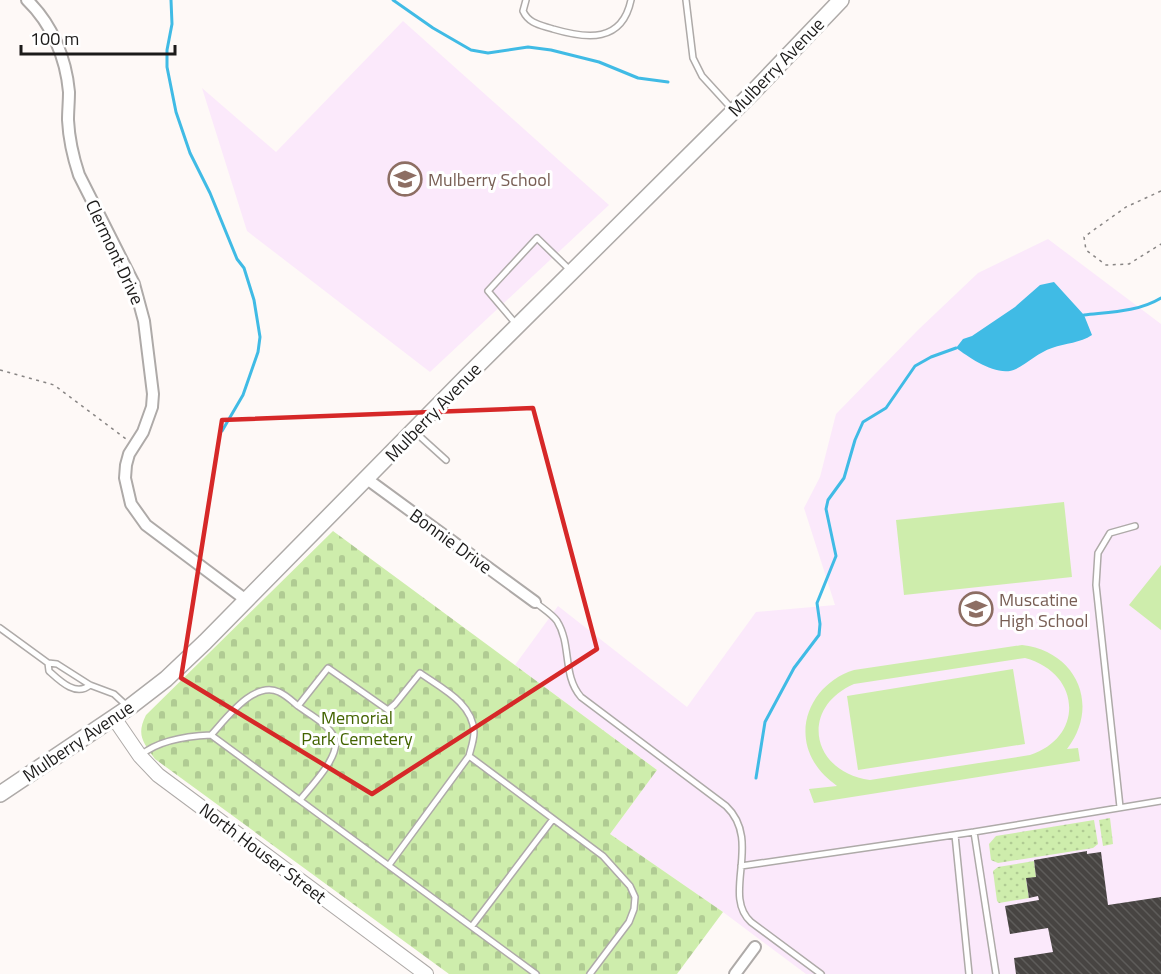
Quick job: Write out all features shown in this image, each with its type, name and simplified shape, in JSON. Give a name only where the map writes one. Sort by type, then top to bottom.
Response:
[{"type":"main road","name":"Mulberry Avenue","points":[[0,794],[114,718],[166,678],[573,273],[841,0]]},
{"type":"street","name":"Clermont Drive","points":[[27,0],[44,20],[62,57],[69,95],[69,139],[79,175],[134,284],[140,302],[153,394],[149,420],[129,454],[125,478],[127,492],[137,516],[146,525],[246,600]]},
{"type":"street","name":"Bonnie Drive","points":[[367,479],[536,603]]},
{"type":"street","name":"North Houser Street","points":[[114,718],[140,756],[158,775],[426,974]]},
{"type":"street","points":[[735,974],[755,947]]},
{"type":"lane","points":[[526,0],[523,11],[527,19],[533,23],[577,36],[597,36],[609,32],[624,20],[631,0]]},
{"type":"lane","points":[[686,0],[693,58],[702,76],[734,111]]},
{"type":"lane","points":[[518,326],[488,291],[537,238],[573,273]]},
{"type":"lane","points":[[414,431],[446,460]]},
{"type":"lane","points":[[1120,807],[1096,585],[1098,553],[1110,533],[1135,526]]},
{"type":"lane","points":[[536,603],[556,621],[563,639],[571,681],[581,697],[726,806],[735,816],[742,835],[740,896],[743,913],[821,974]]},
{"type":"lane","points":[[0,628],[48,663],[57,664],[90,685],[114,694],[129,707]]},
{"type":"lane","points":[[48,663],[49,670],[70,687],[78,691],[90,685]]},
{"type":"lane","points":[[298,706],[328,668],[388,710],[420,673],[458,700],[472,716],[474,734],[469,756],[389,865]]},
{"type":"lane","points":[[211,735],[249,696],[259,691],[279,692],[329,730],[337,746],[334,755],[300,800]]},
{"type":"lane","points":[[140,756],[151,747],[192,736],[211,735],[537,974]]},
{"type":"lane","points":[[469,756],[603,856],[630,886],[635,897],[634,909],[628,922],[590,974]]},
{"type":"lane","points":[[741,866],[955,835],[1161,801]]},
{"type":"lane","points":[[472,926],[553,819]]},
{"type":"lane","points":[[974,832],[996,974]]},
{"type":"lane","points":[[955,835],[969,974]]},
{"type":"path","points":[[1161,191],[1126,207],[1084,237],[1086,250],[1106,266],[1129,264],[1161,244]]},
{"type":"path","points":[[0,370],[54,385],[134,445]]},
{"type":"highlighted area","points":[[533,408],[597,649],[372,794],[181,678],[222,420]]},
{"type":"shaded area","name":"Mulberry School","points":[[403,21],[609,205],[430,372],[247,231],[202,88],[276,152]]},
{"type":"shaded area","name":"Muscatine High School","points":[[1048,239],[1161,324],[1161,974],[806,974],[723,912],[610,834],[657,770],[515,665],[558,606],[687,707],[756,612],[835,605],[804,508],[820,477],[836,414],[918,330],[978,273]]},
{"type":"green space","points":[[1064,502],[1072,577],[904,595],[896,520]]},
{"type":"green space","name":"Memorial Park Cemetery","points":[[333,531],[657,770],[610,834],[723,912],[677,974],[449,974],[155,759],[142,738],[141,733],[146,715]]},
{"type":"green space","points":[[1161,565],[1161,630],[1129,605]]},
{"type":"green space","points":[[1022,645],[1041,649],[1057,658],[1069,669],[1078,683],[1082,698],[1082,715],[1077,732],[1067,749],[1078,748],[1080,761],[814,803],[809,789],[837,786],[814,762],[805,734],[807,720],[818,695],[828,684],[854,670]],"holes":[[[1025,658],[1044,666],[1057,677],[1066,691],[1069,705],[1067,720],[1060,734],[1048,746],[1030,755],[870,780],[850,775],[835,765],[825,752],[819,738],[819,723],[825,708],[836,695],[854,684]]]},
{"type":"green space","points":[[1013,669],[1025,744],[858,770],[847,696]]},
{"type":"green space","points":[[1110,818],[1113,844],[1103,846],[1099,820]]},
{"type":"green space","points":[[1094,820],[1098,844],[1093,848],[998,863],[991,860],[989,844],[996,836]]},
{"type":"green space","points":[[1034,861],[1036,877],[1026,879],[1029,898],[999,903],[993,871],[998,867]]},
{"type":"water","points":[[1054,282],[1084,315],[1092,335],[1083,340],[1047,350],[1020,367],[1009,371],[984,366],[956,348],[963,339],[972,336],[1015,307],[1040,285]]},
{"type":"building","points":[[1087,851],[1087,854],[1101,852],[1108,905],[1161,897],[1161,974],[1016,974],[1014,958],[1053,952],[1048,928],[1010,934],[1005,906],[1039,900],[1038,896],[1029,898],[1026,878],[1036,877],[1034,860]]},
{"type":"waterway","points":[[171,0],[172,24],[167,50],[167,67],[176,112],[190,153],[210,193],[237,259],[244,268],[254,300],[260,337],[258,352],[243,395],[222,431]]},
{"type":"waterway","points":[[393,0],[433,28],[471,50],[488,53],[528,47],[551,50],[599,62],[638,78],[668,82]]},
{"type":"waterway","points":[[1084,315],[1133,309],[1161,298]]},
{"type":"waterway","points":[[756,778],[765,722],[794,668],[819,635],[817,603],[836,556],[826,509],[828,500],[844,478],[863,422],[886,408],[915,366],[931,357],[956,348]]},
{"type":"place","name":"Mulberry School","points":[[405,179]]},
{"type":"place","name":"Muscatine High School","points":[[976,609]]}]
